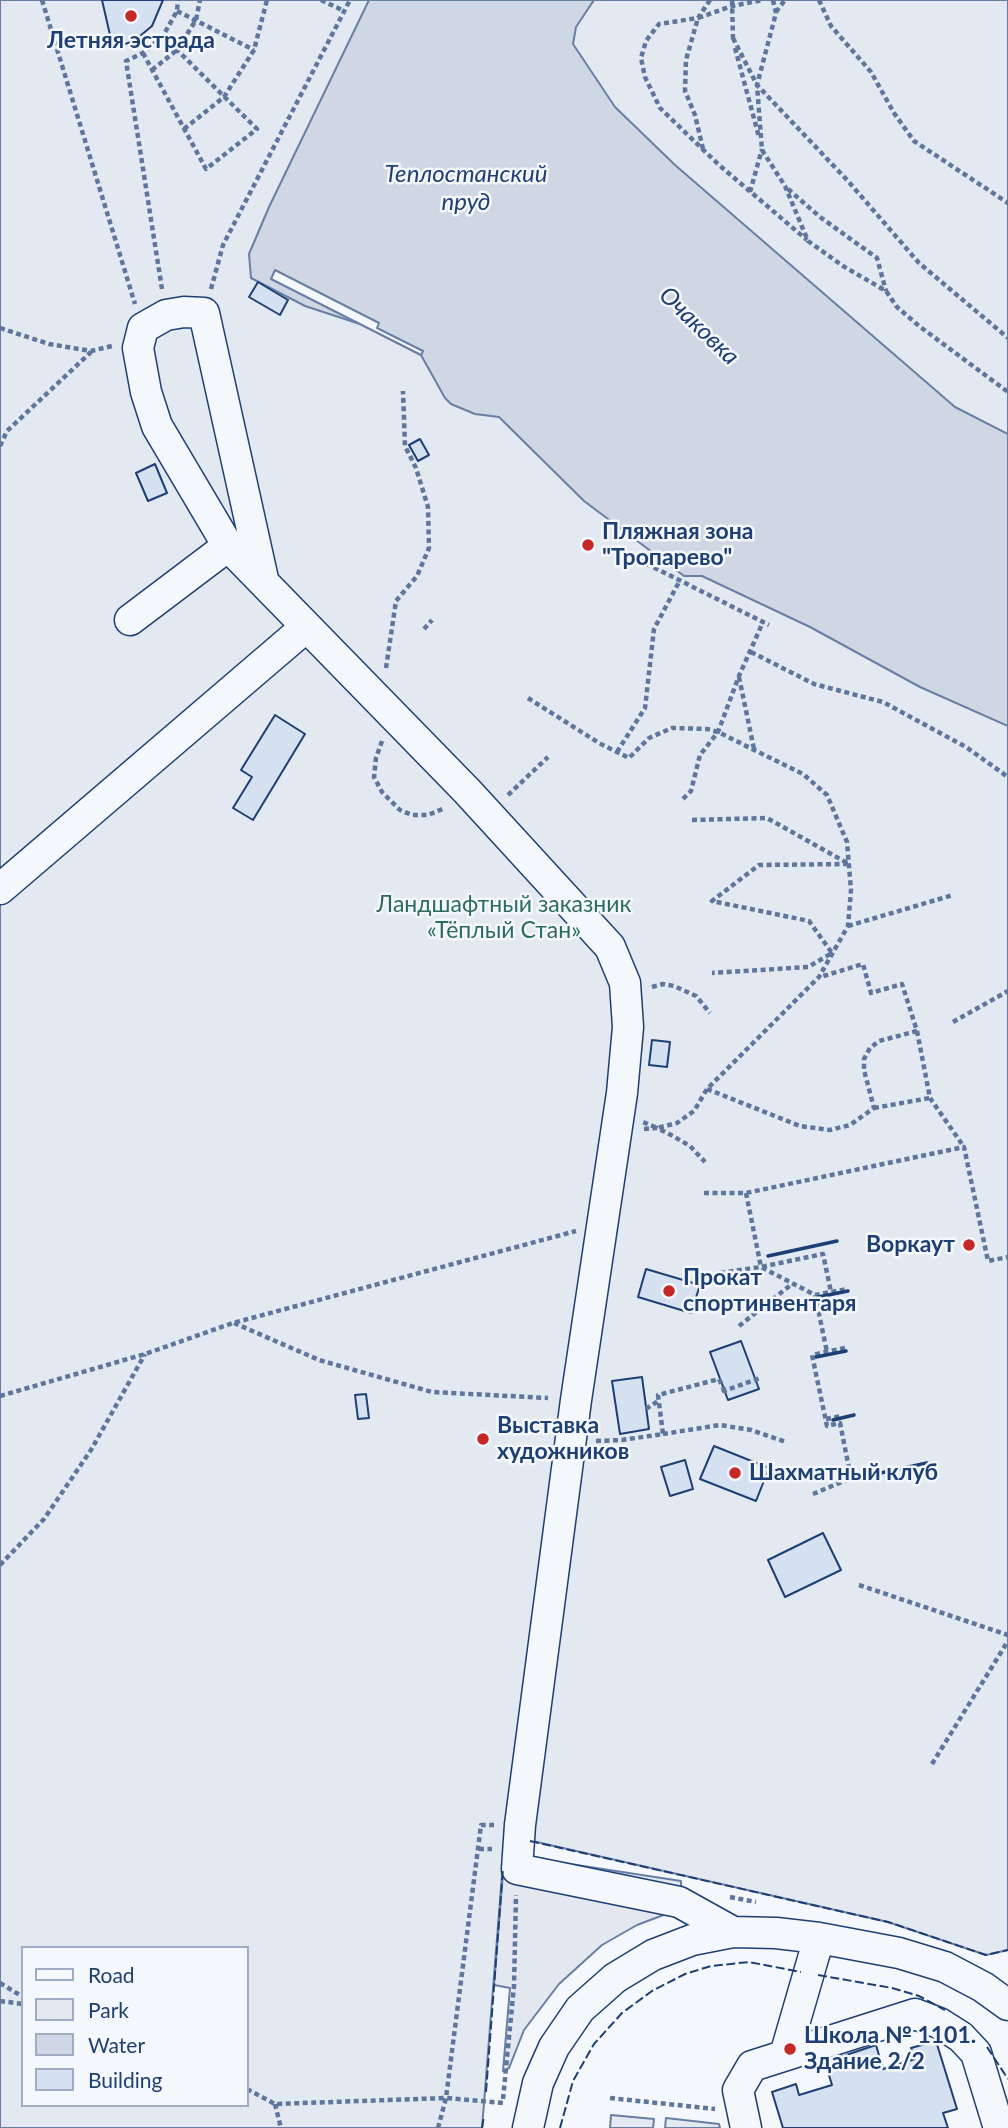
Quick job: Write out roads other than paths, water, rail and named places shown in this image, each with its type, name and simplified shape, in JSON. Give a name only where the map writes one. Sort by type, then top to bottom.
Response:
[{"type":"street","points":[[263,579],[204,313],[184,312],[154,321],[138,348],[145,392],[158,426],[228,546],[467,791],[610,947],[625,983],[628,1027],[622,1093],[576,1400],[520,1825],[517,1869],[679,1902],[733,1932]]},
{"type":"street","points":[[130,620],[228,546]]},
{"type":"street","points":[[0,889],[306,627]]},
{"type":"street","points":[[514,2122],[538,2083],[554,2047],[580,2009],[615,1978],[653,1955],[692,1940],[733,1932],[776,1933],[899,1953],[945,1967],[983,1987],[1008,2005]]},
{"type":"street","points":[[785,2055],[819,1938]]},
{"type":"street","points":[[743,2120],[738,2090],[752,2066],[915,2014],[939,2023],[961,2037],[976,2053],[999,2128]]},
{"type":"water","name":"Теплостанский пруд","points":[[369,0],[594,0],[576,27],[573,44],[615,107],[675,165],[955,407],[1008,434],[1008,726],[920,687],[810,627],[702,576],[684,576],[584,501],[499,417],[475,414],[451,404],[421,355],[363,325],[305,306],[251,278],[249,254]]},
{"type":"place","name":"Летняя эстрада","points":[[131,16]]},
{"type":"place","name":"Пляжная зона \"Тропарево\"","points":[[588,545]]},
{"type":"place","name":"Воркаут","points":[[969,1245]]},
{"type":"place","name":"Прокат спортинвентаря","points":[[669,1291]]},
{"type":"place","name":"Выставка художников","points":[[483,1439]]},
{"type":"place","name":"Шахматный клуб","points":[[735,1473]]},
{"type":"place","name":"Школа № 1101. Здание 2/2","points":[[790,2049]]},
{"type":"water label","name":"Очаковка","points":[[699,326]]},
{"type":"park label","name":"Ландшафтный заказник «Тёплый Стан»","points":[[504,918]]}]
